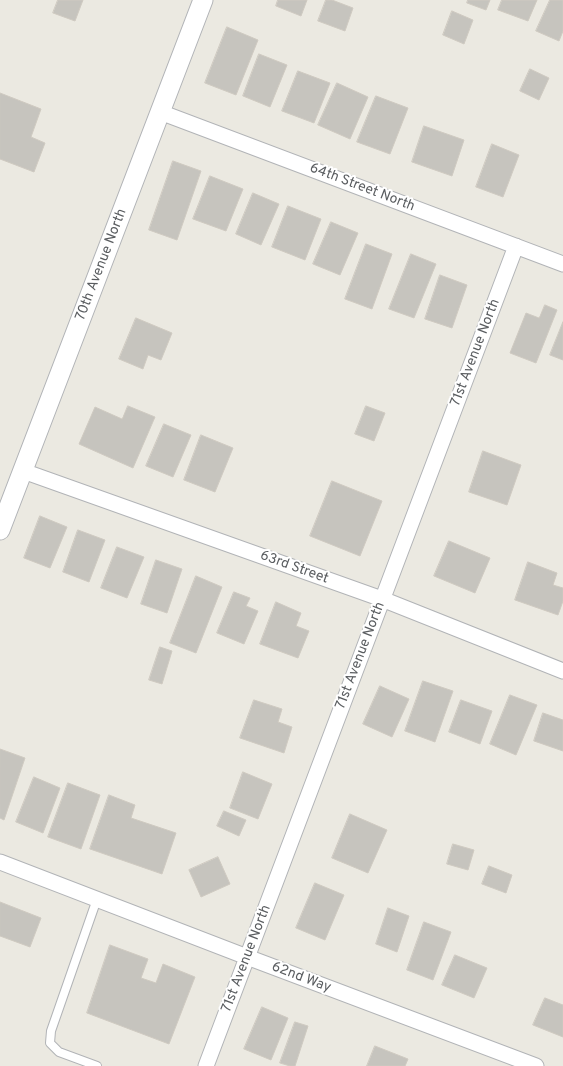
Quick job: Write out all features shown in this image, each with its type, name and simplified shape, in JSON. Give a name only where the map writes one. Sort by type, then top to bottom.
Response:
[{"type":"street","name":"70th Avenue North","points":[[0,530],[203,0]]},
{"type":"street","name":"64th Street North","points":[[160,112],[563,264]]},
{"type":"street","name":"71st Avenue North","points":[[206,1066],[516,246]]},
{"type":"street","name":"63rd Street","points":[[23,471],[382,599],[563,671]]},
{"type":"street","name":"62nd Way","points":[[0,862],[536,1066]]},
{"type":"lane","points":[[96,899],[51,1032],[50,1043],[59,1052],[97,1066]]},
{"type":"building","points":[[58,0],[83,0],[75,21],[53,13]]},
{"type":"building","points":[[278,0],[307,0],[301,16],[276,6]]},
{"type":"building","points":[[326,0],[332,0],[353,8],[345,31],[318,21]]},
{"type":"building","points":[[468,0],[490,0],[486,10],[467,3]]},
{"type":"building","points":[[502,0],[537,0],[528,21],[498,10]]},
{"type":"building","points":[[550,0],[563,0],[563,31],[559,41],[536,31]]},
{"type":"building","points":[[452,11],[473,20],[464,44],[443,35]]},
{"type":"building","points":[[227,27],[258,40],[236,95],[205,83]]},
{"type":"building","points":[[259,54],[287,65],[270,107],[243,96]]},
{"type":"building","points":[[530,69],[549,78],[539,100],[520,91]]},
{"type":"building","points":[[298,71],[330,83],[314,123],[282,111]]},
{"type":"building","points":[[337,83],[368,97],[350,139],[318,125]]},
{"type":"building","points":[[0,93],[41,109],[31,137],[45,143],[34,172],[0,159]]},
{"type":"building","points":[[376,96],[408,108],[390,154],[357,142]]},
{"type":"building","points":[[424,126],[464,140],[452,176],[412,162]]},
{"type":"building","points":[[492,144],[519,155],[503,197],[476,187]]},
{"type":"building","points":[[173,161],[201,171],[177,240],[149,230]]},
{"type":"building","points":[[210,176],[243,189],[226,231],[193,219]]},
{"type":"building","points":[[253,193],[279,204],[261,245],[236,234]]},
{"type":"building","points":[[288,206],[321,219],[305,260],[272,247]]},
{"type":"building","points":[[331,222],[358,233],[340,275],[313,264]]},
{"type":"building","points":[[366,244],[392,254],[372,309],[345,299]]},
{"type":"building","points":[[411,254],[436,264],[414,318],[389,309]]},
{"type":"building","points":[[440,275],[467,285],[452,328],[425,319]]},
{"type":"building","points":[[545,305],[557,310],[536,363],[510,353],[526,313],[539,318]]},
{"type":"building","points":[[136,318],[172,333],[161,360],[148,355],[143,369],[119,359]]},
{"type":"building","points":[[563,322],[563,360],[550,355]]},
{"type":"building","points":[[128,406],[155,417],[133,468],[79,444],[95,407],[122,419]]},
{"type":"building","points":[[366,406],[385,413],[374,441],[355,434]]},
{"type":"building","points":[[164,424],[191,435],[173,477],[146,466]]},
{"type":"building","points":[[201,435],[233,448],[215,492],[184,480]]},
{"type":"building","points":[[483,451],[521,465],[507,505],[469,492]]},
{"type":"building","points":[[332,481],[382,501],[360,556],[310,536]]},
{"type":"building","points":[[40,516],[67,527],[50,568],[24,558]]},
{"type":"building","points":[[78,530],[105,540],[89,582],[63,572]]},
{"type":"building","points":[[449,541],[490,558],[475,593],[434,576]]},
{"type":"building","points":[[117,547],[144,557],[127,598],[101,588]]},
{"type":"building","points":[[156,560],[182,569],[167,613],[141,604]]},
{"type":"building","points":[[528,562],[557,573],[553,585],[563,588],[563,601],[558,615],[515,600]]},
{"type":"building","points":[[196,576],[222,587],[196,653],[170,643]]},
{"type":"building","points":[[234,592],[250,598],[246,606],[258,611],[244,644],[217,633]]},
{"type":"building","points":[[276,602],[301,613],[296,626],[309,631],[298,658],[260,644]]},
{"type":"building","points":[[160,647],[172,651],[162,684],[149,680]]},
{"type":"building","points":[[423,681],[453,691],[435,742],[405,731]]},
{"type":"building","points":[[380,686],[409,699],[392,737],[363,724]]},
{"type":"building","points":[[510,695],[537,705],[516,755],[490,744]]},
{"type":"building","points":[[254,700],[282,709],[278,722],[292,727],[284,753],[240,738]]},
{"type":"building","points":[[461,700],[492,711],[480,744],[449,732]]},
{"type":"building","points":[[543,713],[563,720],[563,751],[534,741]]},
{"type":"building","points":[[0,749],[25,758],[4,820],[0,818]]},
{"type":"building","points":[[243,772],[272,784],[258,819],[230,808]]},
{"type":"building","points":[[34,777],[60,788],[43,833],[16,822]]},
{"type":"building","points":[[68,783],[100,795],[81,849],[48,837]]},
{"type":"building","points":[[109,795],[135,805],[131,818],[176,833],[162,874],[90,849]]},
{"type":"building","points":[[224,811],[246,820],[239,836],[217,826]]},
{"type":"building","points":[[350,814],[387,830],[368,873],[332,858]]},
{"type":"building","points":[[453,844],[474,850],[468,870],[447,864]]},
{"type":"building","points":[[218,857],[230,884],[201,897],[189,870]]},
{"type":"building","points":[[489,866],[512,875],[506,893],[482,884]]},
{"type":"building","points":[[315,883],[344,895],[325,940],[296,928]]},
{"type":"building","points":[[0,902],[41,918],[30,947],[0,936]]},
{"type":"building","points":[[388,908],[409,916],[397,952],[376,944]]},
{"type":"building","points":[[424,922],[451,932],[433,980],[407,970]]},
{"type":"building","points":[[110,945],[148,959],[141,978],[156,983],[163,964],[195,977],[169,1044],[87,1013]]},
{"type":"building","points":[[455,955],[487,968],[474,998],[442,985]]},
{"type":"building","points":[[545,998],[563,1005],[563,1037],[533,1025]]},
{"type":"building","points":[[262,1007],[288,1018],[271,1060],[244,1049]]},
{"type":"building","points":[[295,1022],[308,1026],[295,1066],[290,1066],[280,1063]]},
{"type":"building","points":[[375,1046],[408,1059],[405,1066],[367,1066]]}]
